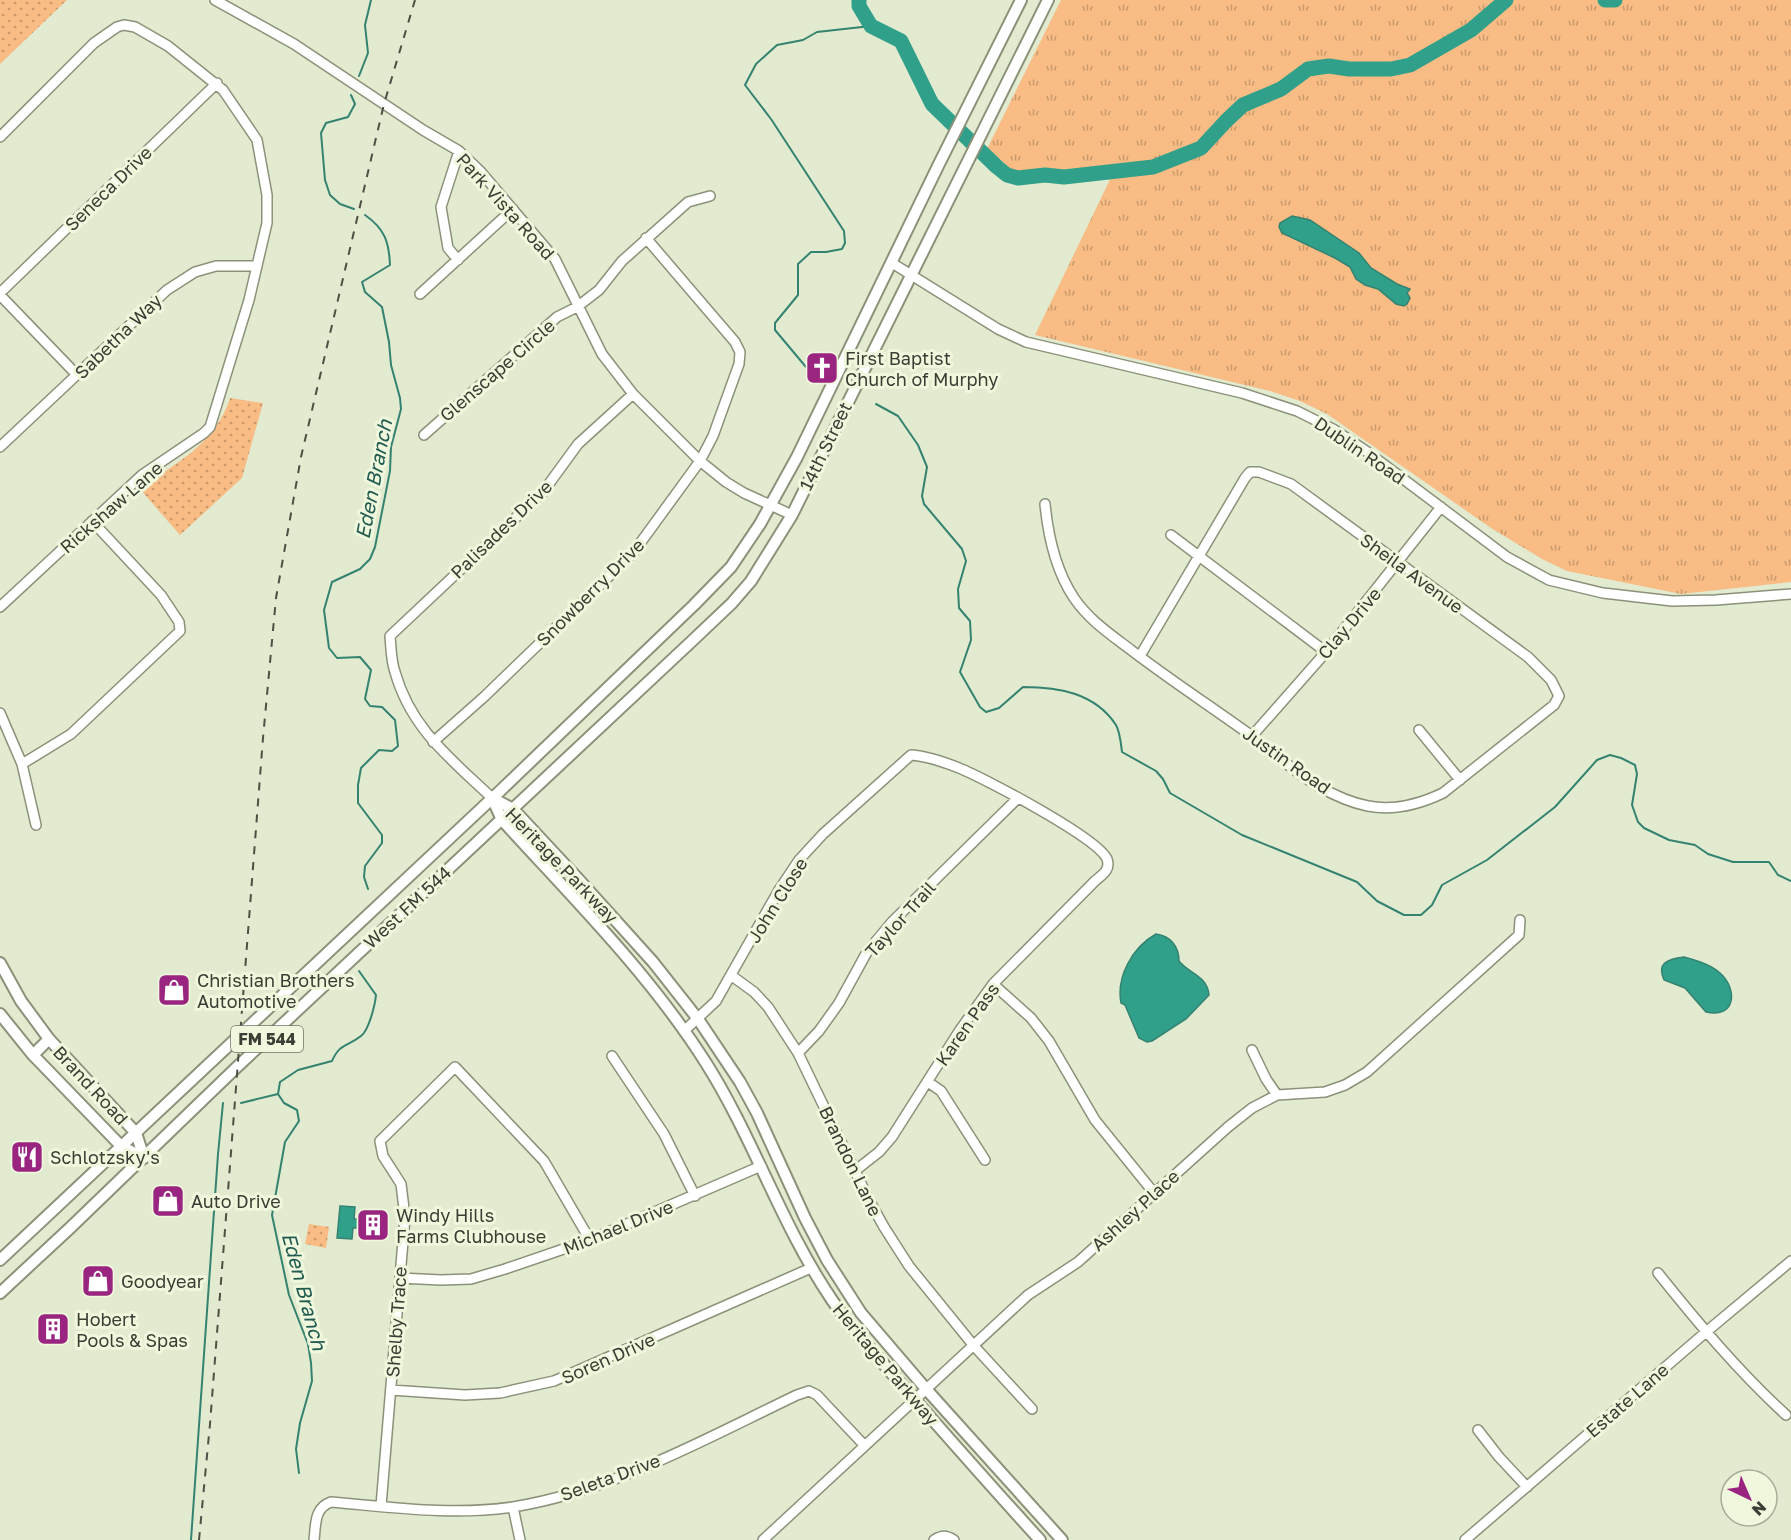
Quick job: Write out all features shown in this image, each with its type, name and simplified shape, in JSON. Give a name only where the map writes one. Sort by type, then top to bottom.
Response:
[{"type":"main road","name":"14th Street","points":[[492,798],[730,567],[770,505],[797,457],[966,108],[1021,0]]},
{"type":"main road","name":"14th Street","points":[[502,820],[732,603],[751,581],[792,515],[1048,0]]},
{"type":"main road","name":"Heritage Parkway","points":[[492,798],[513,809],[653,962],[698,1019],[722,1052],[752,1103],[805,1218],[827,1260],[861,1313],[1062,1540]]},
{"type":"main road","name":"Heritage Parkway","points":[[492,798],[502,820],[619,946],[684,1031],[723,1090],[811,1268],[851,1327],[1040,1540]]},
{"type":"main road","name":"West FM 544","points":[[0,1260],[492,798]]},
{"type":"main road","name":"West FM 544","points":[[0,1293],[238,1066],[502,820]]},
{"type":"main road","points":[[619,946],[630,936]]},
{"type":"main road","name":"Brand Road","points":[[0,963],[21,1001],[49,1039],[136,1133],[144,1158]]},
{"type":"main road","name":"Brand Road","points":[[0,1014],[33,1055],[121,1146],[144,1158]]},
{"type":"main road","points":[[33,1055],[49,1039]]},
{"type":"street","name":"Park Vista Road","points":[[215,0],[294,44],[423,130],[459,151],[513,209],[555,259],[602,354],[633,394],[700,461],[744,493],[792,515]]},
{"type":"street","name":"Rickshaw Lane","points":[[0,137],[94,43],[117,27],[124,25],[135,27],[168,46],[217,83],[256,140],[267,195],[267,223],[255,266],[249,300],[210,427],[142,475],[0,607]]},
{"type":"street","name":"Seneca Drive","points":[[0,294],[217,83]]},
{"type":"street","points":[[458,260],[448,248],[441,207],[459,151]]},
{"type":"street","name":"Glenscape Circle","points":[[424,435],[557,317],[577,307],[599,290],[622,261],[688,202],[710,196]]},
{"type":"street","points":[[420,294],[513,209]]},
{"type":"street","name":"Snowberry Drive","points":[[433,742],[485,696],[633,553],[700,461],[720,416],[739,364],[740,352],[735,342],[646,238]]},
{"type":"street","name":"Dublin Road","points":[[892,263],[998,329],[1026,342],[1224,389],[1297,411],[1343,435],[1519,564],[1549,580],[1573,587],[1672,601],[1708,601],[1791,594]]},
{"type":"street","name":"Sabetha Way","points":[[0,447],[167,290],[195,272],[216,266],[255,266]]},
{"type":"street","points":[[0,294],[77,375]]},
{"type":"street","name":"Palisades Drive","points":[[433,742],[413,716],[394,671],[390,636],[543,492],[578,444],[633,394]]},
{"type":"street","name":"Sheila Avenue","points":[[1200,557],[1250,472],[1259,472],[1291,484],[1528,657],[1551,680],[1559,696]]},
{"type":"street","name":"Justin Road","points":[[1046,504],[1048,532],[1063,580],[1092,620],[1318,786],[1368,806],[1391,808],[1428,800],[1443,793],[1554,705],[1559,696]]},
{"type":"street","name":"Clay Drive","points":[[1252,736],[1326,652],[1441,507]]},
{"type":"street","points":[[22,764],[71,734],[180,631],[179,622],[161,595],[92,521]]},
{"type":"street","points":[[1171,535],[1326,652]]},
{"type":"street","points":[[1140,657],[1200,557]]},
{"type":"street","points":[[0,713],[22,764],[36,825]]},
{"type":"street","points":[[1419,730],[1460,780]]},
{"type":"street","points":[[433,742],[492,798]]},
{"type":"street","name":"John Close","points":[[684,1031],[716,1001],[779,890],[799,860],[823,834],[911,755],[960,769],[1018,798]]},
{"type":"street","name":"Karen Pass","points":[[856,1170],[879,1152],[892,1137],[977,1004],[993,984],[1106,872],[1107,858],[1082,836],[1018,798]]},
{"type":"street","name":"Taylor Trail","points":[[798,1053],[833,1013],[867,952],[892,922],[1018,798]]},
{"type":"street","name":"Ashley Place","points":[[764,1540],[1028,1295],[1078,1262],[1228,1127],[1252,1108],[1277,1095],[1325,1092],[1345,1085],[1367,1072],[1519,935],[1520,920]]},
{"type":"street","name":"Brandon Lane","points":[[732,976],[754,992],[768,1007],[798,1053],[884,1227],[903,1256],[974,1346],[1032,1409]]},
{"type":"street","points":[[993,984],[1030,1018],[1049,1041],[1095,1120],[1154,1193]]},
{"type":"street","points":[[1252,1050],[1266,1079],[1277,1095]]},
{"type":"street","points":[[612,1056],[664,1134],[695,1196]]},
{"type":"street","name":"Shelby Trace","points":[[381,1506],[405,1216],[403,1192],[396,1175],[383,1156],[380,1141],[455,1067],[543,1161],[590,1240]]},
{"type":"street","points":[[928,1082],[940,1091],[985,1160]]},
{"type":"street","name":"Michael Drive","points":[[400,1278],[471,1279],[590,1240],[761,1166]]},
{"type":"street","name":"Estate Lane","points":[[1464,1540],[1791,1261]]},
{"type":"street","name":"Soren Drive","points":[[392,1390],[465,1395],[500,1393],[554,1381],[811,1268]]},
{"type":"street","points":[[1658,1273],[1757,1389],[1786,1415]]},
{"type":"street","name":"Seleta Drive","points":[[314,1540],[317,1516],[321,1507],[331,1502],[455,1511],[513,1507],[578,1491],[620,1476],[669,1456],[796,1395],[809,1392],[818,1395],[864,1445]]},
{"type":"street","points":[[1478,1430],[1527,1487]]},
{"type":"street","points":[[513,1507],[520,1540]]},
{"type":"street","points":[[934,1540],[941,1535],[954,1540]]},
{"type":"green space","points":[[0,0],[67,0],[0,64]]},
{"type":"green space","points":[[1061,0],[1791,0],[1791,582],[1681,594],[1567,571],[1542,559],[1491,528],[1327,414],[1300,401],[1270,391],[1035,335],[1116,167],[1012,172],[986,151]]},
{"type":"green space","points":[[230,398],[263,403],[242,478],[180,535],[139,488],[180,461],[205,440],[224,414]]},
{"type":"green space","points":[[309,1224],[329,1227],[326,1248],[305,1244]]},
{"type":"water","points":[[1292,216],[1310,220],[1359,253],[1371,268],[1410,289],[1407,293],[1410,298],[1407,304],[1404,306],[1396,304],[1378,289],[1356,279],[1350,267],[1282,233],[1280,223]]},
{"type":"water","points":[[1156,934],[1166,937],[1173,943],[1178,951],[1179,961],[1205,983],[1209,995],[1186,1019],[1147,1042],[1139,1038],[1125,1005],[1121,1003],[1120,993],[1128,963],[1140,946]]},
{"type":"water","points":[[1684,957],[1712,967],[1726,980],[1730,987],[1731,1001],[1723,1011],[1706,1012],[1685,988],[1664,980],[1663,965],[1669,960]]},
{"type":"water","points":[[340,1206],[355,1207],[354,1219],[359,1219],[358,1228],[353,1228],[352,1239],[337,1238]]},
{"type":"waterway","name":"Eden Branch","points":[[359,76],[368,53],[365,25],[371,0]]},
{"type":"waterway","points":[[859,0],[859,6],[871,26],[901,41],[932,104],[997,167],[1007,175],[1018,178],[1045,175],[1064,177],[1153,167],[1201,148],[1243,105],[1281,89],[1308,69],[1329,66],[1349,69],[1391,69],[1410,65],[1471,30],[1506,0]]},
{"type":"waterway","points":[[1605,0],[1615,0]]},
{"type":"waterway","points":[[811,373],[775,330],[775,323],[798,295],[798,264],[811,252],[842,249],[845,243],[844,231],[771,119],[745,85],[756,64],[777,45],[803,40],[817,32],[871,26]]},
{"type":"waterway","name":"Eden Branch","points":[[351,95],[355,104],[348,117],[326,123],[321,133],[325,180],[330,195],[340,204],[354,209]]},
{"type":"waterway","name":"Eden Branch","points":[[365,215],[377,225],[385,237],[388,249],[390,265],[362,282],[365,292],[382,307],[401,409],[391,447],[390,471],[375,547],[370,559],[360,569],[332,582],[324,610],[329,648],[337,658],[360,657],[371,670],[365,699],[370,706],[382,707],[395,720],[398,746],[392,751],[379,750],[361,768],[358,785],[358,803],[382,835],[382,843],[365,866],[364,877],[368,889]]},
{"type":"waterway","points":[[876,404],[898,416],[918,445],[927,467],[922,496],[924,504],[962,549],[966,561],[958,589],[959,608],[970,621],[971,640],[960,672],[980,707],[986,712],[999,708],[1023,687],[1050,688],[1087,699],[1107,714],[1116,725],[1122,752],[1156,771],[1170,793],[1242,835],[1357,882],[1377,901],[1404,915],[1421,915],[1432,905],[1442,885],[1487,860],[1555,807],[1597,760],[1610,755],[1635,765],[1637,774],[1632,805],[1638,822],[1644,828],[1669,840],[1695,845],[1708,854],[1733,862],[1769,862],[1778,875],[1791,881]]},
{"type":"waterway","name":"Eden Branch","points":[[299,1473],[296,1449],[300,1423],[312,1381],[311,1363],[308,1344],[289,1295],[272,1215],[285,1142],[299,1121],[297,1110],[284,1103],[278,1094],[280,1082],[298,1070],[332,1061],[341,1048],[364,1033],[371,1017],[376,995],[359,971]]},
{"type":"waterway","points":[[241,1103],[278,1094]]},
{"type":"waterway","points":[[191,1540],[223,1103]]},
{"type":"railway","points":[[199,1540],[276,598],[301,457],[384,104],[415,0]]},
{"type":"place","name":"First Baptist Church of Murphy","points":[[822,368]]},
{"type":"place","name":"Christian Brothers Automotive","points":[[174,990]]},
{"type":"place","name":"Schlotzsky's","points":[[27,1157]]},
{"type":"place","name":"Auto Drive","points":[[168,1201]]},
{"type":"place","name":"Windy Hills Farms Clubhouse","points":[[373,1225]]},
{"type":"place","name":"Goodyear","points":[[98,1281]]},
{"type":"place","name":"Hobert Pools & Spas","points":[[53,1329]]}]
